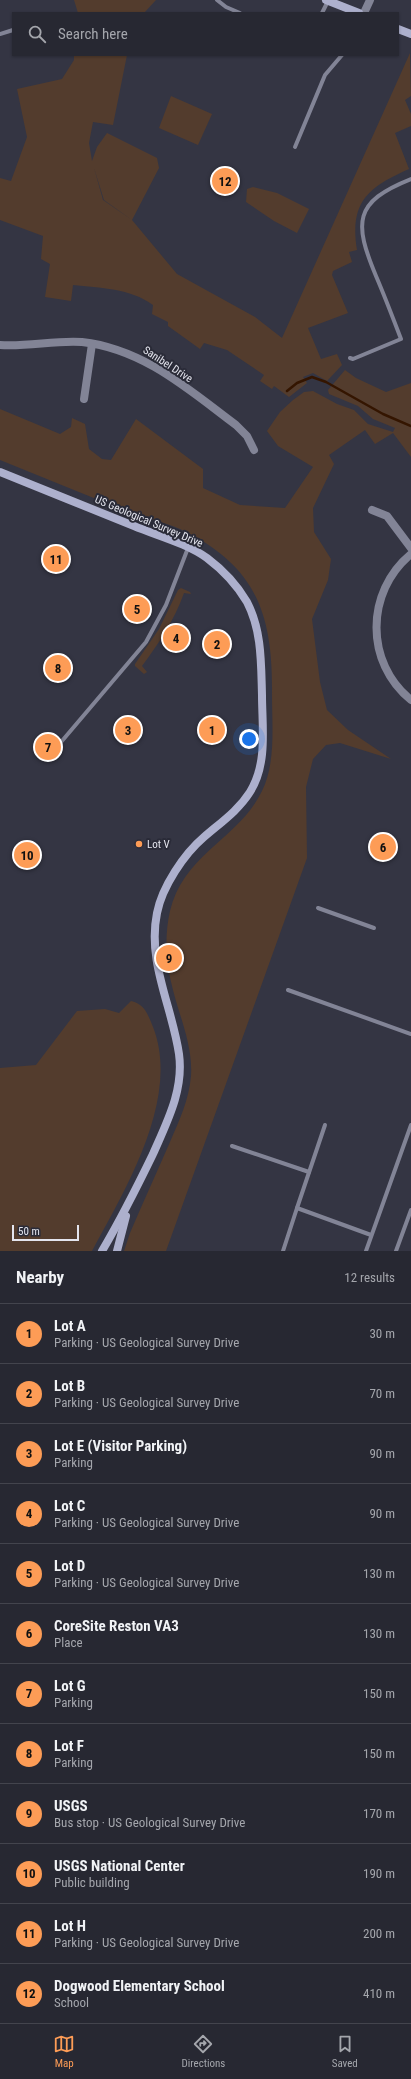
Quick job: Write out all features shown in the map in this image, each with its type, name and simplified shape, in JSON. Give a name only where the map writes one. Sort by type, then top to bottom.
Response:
[{"type":"street","points":[[327,0],[357,12]]},
{"type":"street","points":[[364,12],[370,0]]},
{"type":"street","points":[[399,29],[411,34]]},
{"type":"street","name":"Sanibel Drive","points":[[0,345],[66,342],[92,344],[132,354],[161,370],[244,432],[254,450]]},
{"type":"street","points":[[84,399],[92,344]]},
{"type":"street","name":"US Geological Survey Drive","points":[[0,472],[188,548],[207,558],[228,577],[242,594],[254,619],[261,653],[262,753],[257,776],[246,798],[236,810],[202,839],[186,856],[173,876],[159,905],[155,930],[156,957],[178,1048],[179,1082],[170,1116],[130,1204],[102,1251]]},
{"type":"street","points":[[372,510],[387,516],[411,548]]},
{"type":"street","points":[[411,554],[395,572],[383,590],[378,607],[376,625],[378,645],[383,664],[393,680],[411,700]]},
{"type":"street","name":"US Geological Survey Drive","points":[[117,1251],[130,1204]]},
{"type":"lane","points":[[218,0],[226,7],[238,12]]},
{"type":"lane","points":[[322,12],[327,0]]},
{"type":"lane","points":[[0,34],[12,30]]},
{"type":"lane","points":[[295,147],[325,75],[341,56]]},
{"type":"lane","points":[[350,358],[353,359],[401,339],[365,249],[362,226],[369,207],[378,195],[411,179]]},
{"type":"lane","points":[[56,748],[146,642],[166,605],[188,548]]},
{"type":"lane","points":[[318,908],[374,928]]},
{"type":"lane","points":[[288,990],[411,1034]]},
{"type":"lane","points":[[283,1251],[325,1124]]},
{"type":"lane","points":[[366,1251],[411,1125]]},
{"type":"lane","points":[[232,1146],[309,1172]]},
{"type":"lane","points":[[297,1208],[371,1235]]},
{"type":"lane","points":[[396,1251],[411,1210]]},
{"type":"shaded area","points":[[74,0],[156,0],[145,12],[78,12]]},
{"type":"shaded area","points":[[410,53],[411,96],[405,100],[411,114],[411,126],[395,133],[409,169],[383,182],[365,198],[359,208],[356,219],[355,233],[357,250],[349,252],[352,262],[333,271],[332,275],[348,313],[308,328],[321,359],[337,354],[342,365],[327,381],[313,373],[303,377],[307,383],[289,397],[274,386],[272,389],[260,381],[264,375],[227,350],[204,343],[200,349],[168,326],[168,322],[152,314],[153,305],[144,299],[125,292],[73,285],[71,301],[45,297],[50,264],[41,259],[43,236],[0,220],[0,178],[11,181],[27,137],[17,89],[62,79],[74,60],[74,56],[127,56],[113,125],[93,122],[89,143],[92,161],[97,147],[107,133],[157,158],[159,168],[132,220],[177,274],[255,317],[282,338]],"holes":[[[94,168],[104,200],[132,220],[103,200]]]},
{"type":"shaded area","points":[[171,96],[212,114],[198,145],[159,128]]},
{"type":"shaded area","points":[[253,187],[277,193],[309,209],[297,233],[274,221],[246,202],[247,189]]},
{"type":"shaded area","points":[[345,370],[356,378],[386,392],[411,383],[411,457],[393,433],[375,444],[365,430],[329,455],[334,464],[313,508],[314,532],[331,559],[328,580],[312,619],[320,682],[327,710],[348,730],[391,759],[340,743],[326,745],[313,759],[306,787],[307,858],[166,1251],[124,1251],[130,1233],[180,1118],[190,1085],[191,1065],[188,1043],[176,1001],[167,961],[166,941],[170,911],[177,891],[187,875],[199,860],[240,822],[252,808],[262,791],[269,768],[273,731],[269,640],[263,616],[255,595],[243,576],[227,559],[206,543],[180,529],[129,512],[0,460],[0,409],[60,434],[71,427],[72,418],[85,424],[89,449],[102,459],[111,460],[136,419],[203,469],[203,488],[240,505],[285,508],[313,467],[278,446],[267,431],[280,412],[304,392],[313,391],[337,404],[354,410],[368,424],[393,432],[395,428],[373,419],[358,406],[329,394],[328,390]]},
{"type":"shaded area","points":[[181,588],[190,592],[191,594],[184,593],[176,613],[166,631],[142,666],[147,672],[144,674],[135,666],[135,664],[159,629],[178,590]]},
{"type":"shaded area","points":[[131,1001],[136,1002],[143,1007],[148,1014],[153,1027],[160,1055],[160,1083],[155,1113],[145,1143],[119,1200],[92,1251],[0,1251],[0,1068],[36,1065],[77,1011],[105,1009],[119,1013]]},
{"type":"waterway","points":[[287,391],[297,383],[312,377],[326,382],[383,414],[411,426]]},
{"type":"place","name":"Dogwood Elementary School","points":[[225,181]]},
{"type":"place","name":"Lot H","points":[[56,559]]},
{"type":"place","name":"Lot D","points":[[137,609]]},
{"type":"place","name":"Lot C","points":[[176,638]]},
{"type":"place","name":"Lot B","points":[[217,644]]},
{"type":"place","name":"Lot F","points":[[58,668]]},
{"type":"place","name":"Lot E (Visitor Parking)","points":[[128,730]]},
{"type":"place","name":"Lot A","points":[[212,730]]},
{"type":"place","name":"Lot G","points":[[48,747]]},
{"type":"place","name":"Lot V","points":[[139,844]]},
{"type":"place","name":"CoreSite Reston VA3","points":[[383,847]]},
{"type":"place","name":"USGS National Center","points":[[27,855]]},
{"type":"place","name":"USGS","points":[[169,958]]}]
